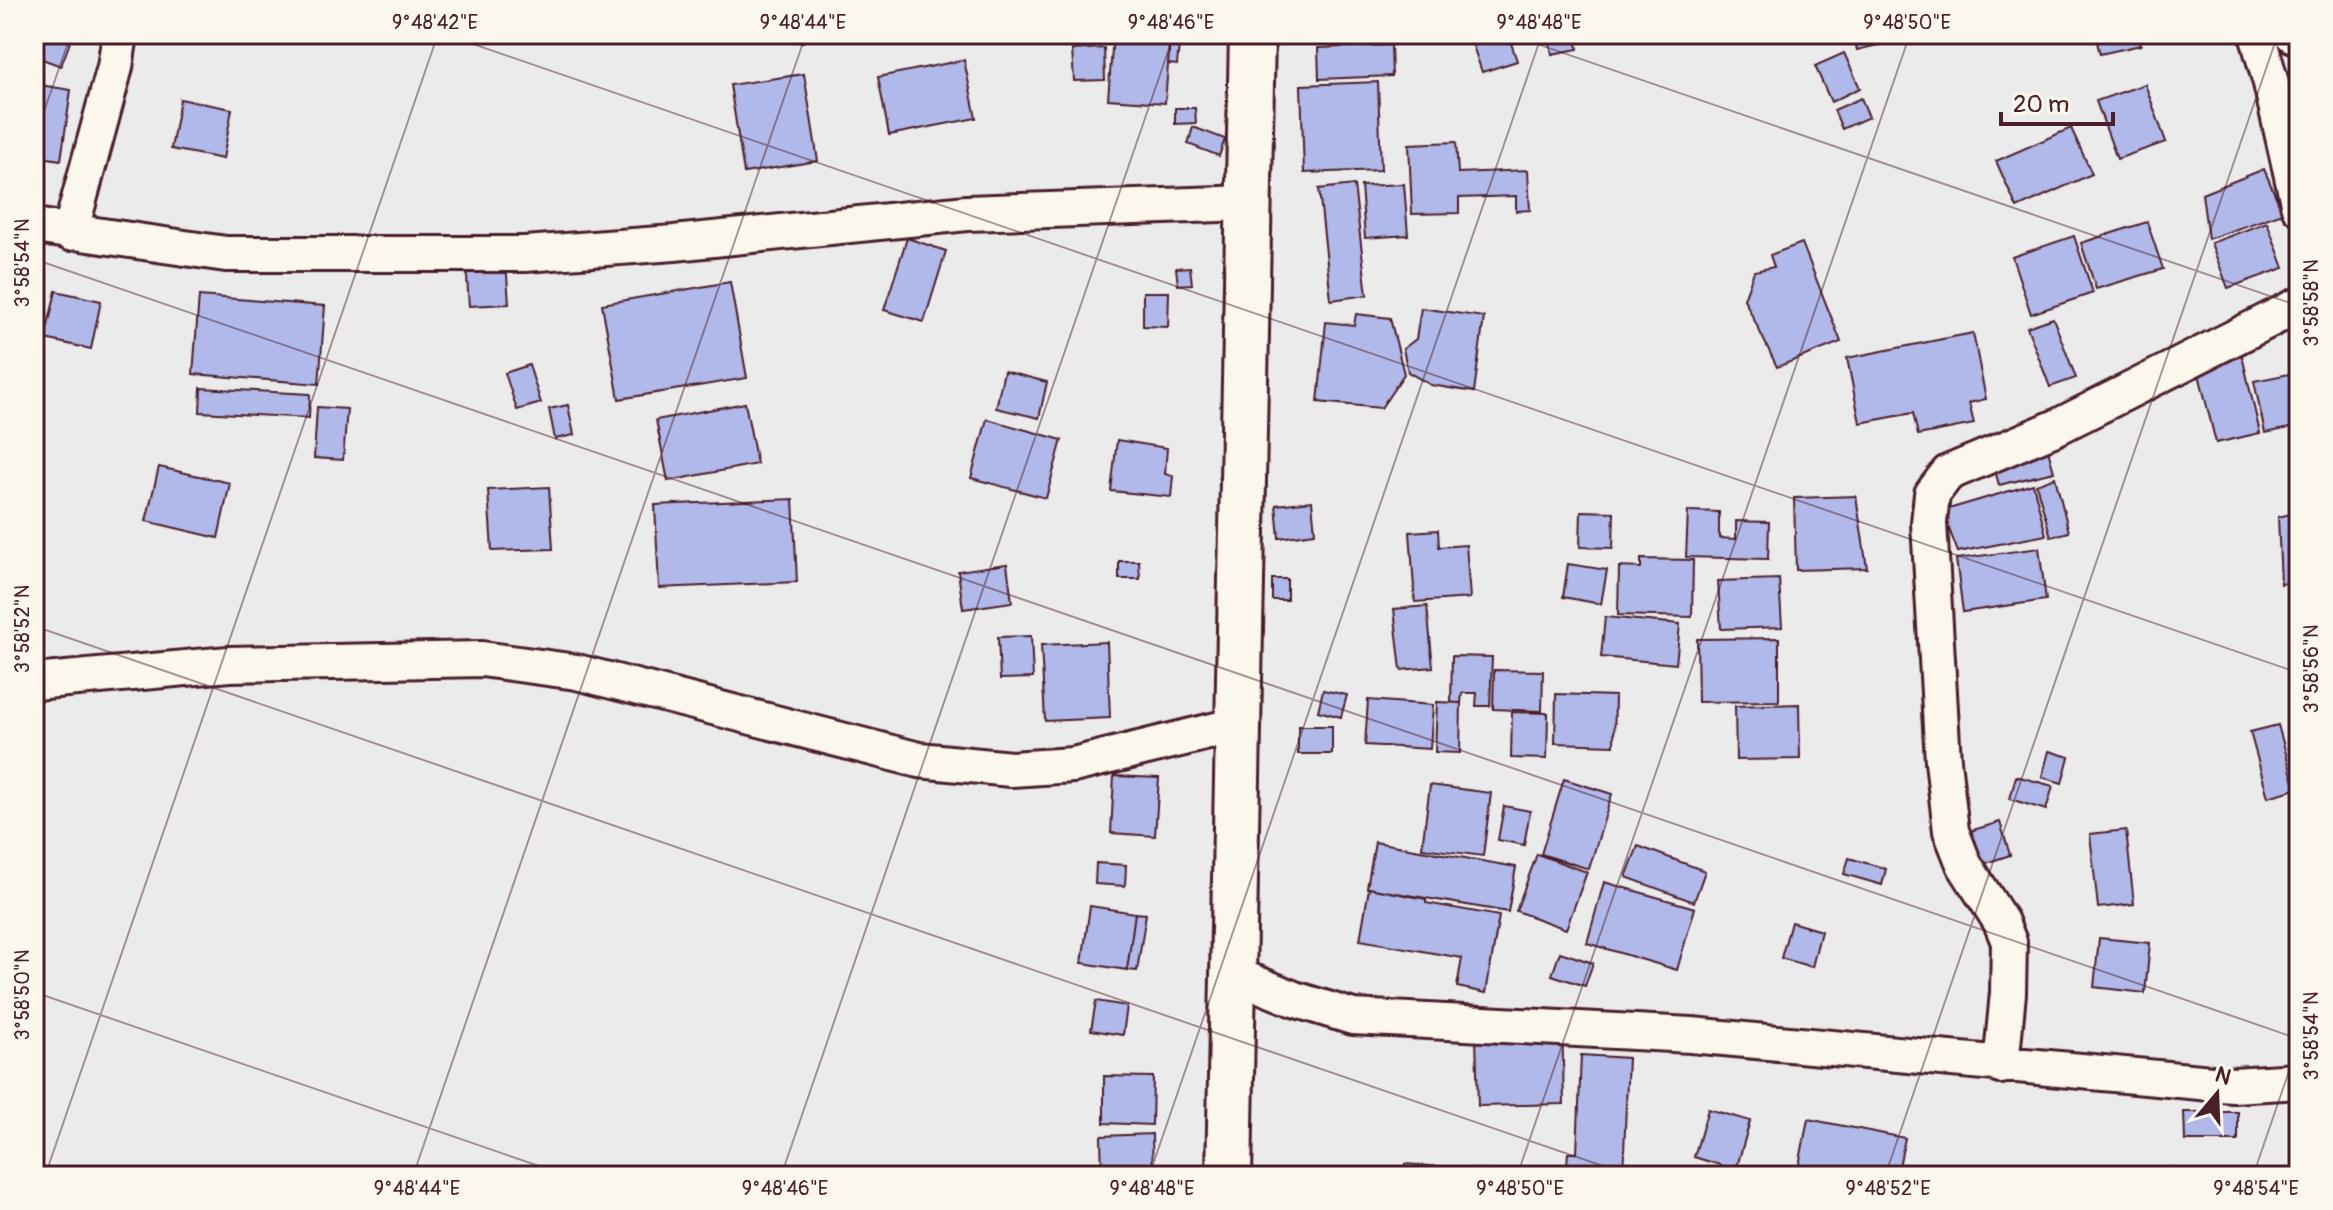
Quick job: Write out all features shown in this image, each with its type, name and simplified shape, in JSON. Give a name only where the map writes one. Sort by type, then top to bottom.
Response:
[{"type":"main road","points":[[1229,1176],[1252,34]]},
{"type":"street","points":[[70,233],[115,67],[120,34]]},
{"type":"street","points":[[2257,34],[2299,207]]},
{"type":"street","points":[[2292,34],[2299,37]]},
{"type":"street","points":[[34,226],[226,254],[525,254],[674,243],[967,213],[1249,203]]},
{"type":"street","points":[[2001,1066],[2009,942],[2001,922],[1964,864],[1951,831],[1943,761],[1929,523],[1932,494],[1948,473],[2057,427],[2299,305]]},
{"type":"street","points":[[34,682],[229,664],[482,659],[577,672],[919,760],[1011,769],[1073,765],[1237,725]]},
{"type":"street","points":[[1233,974],[1294,999],[1353,1017],[1691,1035],[2233,1085],[2299,1081]]},
{"type":"building","points":[[34,34],[73,34],[61,66],[34,56]]},
{"type":"building","points":[[745,34],[804,34],[803,42],[745,38]]},
{"type":"building","points":[[1413,34],[1453,34],[1453,38],[1415,43]]},
{"type":"building","points":[[1508,34],[1517,61],[1482,72],[1470,37]]},
{"type":"building","points":[[1548,34],[1575,34],[1578,49],[1552,54]]},
{"type":"building","points":[[1853,34],[1919,34],[1919,35],[1857,50]]},
{"type":"building","points":[[2095,34],[2138,34],[2141,45],[2100,54]]},
{"type":"building","points":[[1113,36],[1170,40],[1165,103],[1108,99]]},
{"type":"building","points":[[1169,43],[1179,43],[1177,65],[1168,64]]},
{"type":"building","points":[[1391,45],[1392,76],[1319,79],[1318,48]]},
{"type":"building","points":[[1104,48],[1105,80],[1074,81],[1072,50]]},
{"type":"building","points":[[1844,53],[1860,88],[1831,102],[1815,66]]},
{"type":"building","points":[[964,60],[976,118],[889,135],[878,77]]},
{"type":"building","points":[[804,74],[818,161],[744,173],[730,85]]},
{"type":"building","points":[[1378,82],[1381,170],[1304,173],[1301,85]]},
{"type":"building","points":[[34,84],[71,90],[61,160],[34,156]]},
{"type":"building","points":[[2145,84],[2166,142],[2117,159],[2096,101]]},
{"type":"building","points":[[1861,98],[1869,117],[1842,129],[1834,110]]},
{"type":"building","points":[[180,99],[232,109],[223,159],[171,149]]},
{"type":"building","points":[[1175,108],[1195,108],[1196,123],[1175,124]]},
{"type":"building","points":[[1193,127],[1225,139],[1219,156],[1188,144]]},
{"type":"building","points":[[2071,128],[2092,174],[2017,208],[1996,161]]},
{"type":"building","points":[[1456,142],[1458,173],[1528,170],[1530,210],[1516,211],[1516,196],[1459,198],[1459,213],[1412,214],[1409,144]]},
{"type":"building","points":[[2264,169],[2283,213],[2208,239],[2202,194]]},
{"type":"building","points":[[1404,184],[1408,235],[1365,238],[1361,186]]},
{"type":"building","points":[[1354,185],[1367,295],[1331,300],[1319,189]]},
{"type":"building","points":[[2147,222],[2163,269],[2096,289],[2081,243]]},
{"type":"building","points":[[2267,222],[2284,268],[2228,288],[2211,243]]},
{"type":"building","points":[[2074,236],[2093,293],[2031,314],[2012,257]]},
{"type":"building","points":[[907,238],[946,251],[924,322],[884,310]]},
{"type":"building","points":[[1802,243],[1841,342],[1777,367],[1744,299],[1754,271],[1774,267],[1770,255]]},
{"type":"building","points":[[506,261],[509,304],[469,306],[466,263]]},
{"type":"building","points":[[1190,267],[1192,284],[1178,285],[1176,268]]},
{"type":"building","points":[[730,282],[747,378],[619,399],[602,304]]},
{"type":"building","points":[[56,291],[101,301],[91,349],[45,339]]},
{"type":"building","points":[[1143,292],[1169,292],[1168,327],[1143,326]]},
{"type":"building","points":[[199,296],[325,306],[319,384],[193,374]]},
{"type":"building","points":[[1421,308],[1484,317],[1474,392],[1431,385],[1408,372],[1403,349],[1416,339]]},
{"type":"building","points":[[1356,314],[1390,318],[1404,374],[1381,408],[1318,402],[1326,322],[1354,325]]},
{"type":"building","points":[[2053,318],[2076,378],[2050,387],[2027,327]]},
{"type":"building","points":[[1973,333],[1986,399],[1969,403],[1974,424],[1918,435],[1913,413],[1860,423],[1847,358]]},
{"type":"building","points":[[2240,347],[2260,433],[2216,443],[2195,358]]},
{"type":"building","points":[[529,365],[541,403],[517,410],[505,373]]},
{"type":"building","points":[[1004,371],[1047,382],[1039,418],[996,408]]},
{"type":"building","points":[[2299,372],[2299,426],[2265,433],[2254,381]]},
{"type":"building","points":[[201,388],[310,394],[309,418],[200,412]]},
{"type":"building","points":[[745,403],[757,464],[668,481],[656,420]]},
{"type":"building","points":[[568,405],[574,435],[555,439],[549,409]]},
{"type":"building","points":[[317,407],[347,409],[343,460],[314,458]]},
{"type":"building","points":[[987,419],[1062,440],[1046,498],[971,478]]},
{"type":"building","points":[[2044,434],[2054,472],[1999,485],[1989,448]]},
{"type":"building","points":[[1117,440],[1167,448],[1165,474],[1173,476],[1171,497],[1111,491]]},
{"type":"building","points":[[159,467],[230,483],[218,538],[146,521]]},
{"type":"building","points":[[2055,477],[2069,532],[2051,537],[2036,484]]},
{"type":"building","points":[[2033,484],[2046,535],[1958,552],[1942,511]]},
{"type":"building","points":[[549,487],[553,549],[492,551],[488,490]]},
{"type":"building","points":[[1856,496],[1867,568],[1796,570],[1794,498]]},
{"type":"building","points":[[793,499],[797,582],[659,588],[655,505]]},
{"type":"building","points":[[1312,501],[1315,533],[1279,538],[1276,505]]},
{"type":"building","points":[[1581,511],[1614,512],[1613,548],[1580,547]]},
{"type":"building","points":[[1688,511],[1719,512],[1719,538],[1736,539],[1736,521],[1769,522],[1768,559],[1686,557]]},
{"type":"building","points":[[2299,512],[2299,580],[2281,584],[2278,517]]},
{"type":"building","points":[[1438,530],[1439,547],[1466,545],[1470,598],[1415,602],[1410,532]]},
{"type":"building","points":[[2039,548],[2046,600],[1963,612],[1956,559]]},
{"type":"building","points":[[1641,559],[1693,560],[1692,617],[1618,615],[1619,567],[1641,568]]},
{"type":"building","points":[[1119,561],[1139,561],[1140,579],[1119,579]]},
{"type":"building","points":[[1007,564],[1012,602],[963,609],[958,571]]},
{"type":"building","points":[[1568,564],[1607,570],[1601,604],[1563,597]]},
{"type":"building","points":[[1272,579],[1287,579],[1287,600],[1272,600]]},
{"type":"building","points":[[1779,579],[1782,627],[1721,629],[1718,581]]},
{"type":"building","points":[[1427,606],[1433,667],[1401,670],[1394,609]]},
{"type":"building","points":[[1605,617],[1680,624],[1676,664],[1601,657]]},
{"type":"building","points":[[1031,636],[1033,678],[1000,679],[998,637]]},
{"type":"building","points":[[1779,638],[1779,701],[1698,702],[1697,639]]},
{"type":"building","points":[[1107,642],[1110,718],[1045,721],[1041,645]]},
{"type":"building","points":[[1452,656],[1492,657],[1490,706],[1476,706],[1477,693],[1462,693],[1461,703],[1451,703]]},
{"type":"building","points":[[1494,670],[1543,671],[1542,711],[1493,709]]},
{"type":"building","points":[[1323,690],[1347,695],[1341,717],[1318,711]]},
{"type":"building","points":[[1556,694],[1615,696],[1614,745],[1555,743]]},
{"type":"building","points":[[1368,700],[1433,705],[1430,749],[1365,745]]},
{"type":"building","points":[[1437,702],[1461,703],[1460,753],[1435,752]]},
{"type":"building","points":[[1799,704],[1800,759],[1736,760],[1735,706]]},
{"type":"building","points":[[1512,712],[1548,713],[1547,759],[1511,758]]},
{"type":"building","points":[[2278,725],[2296,789],[2268,797],[2250,732]]},
{"type":"building","points":[[1298,726],[1332,726],[1332,754],[1298,754]]},
{"type":"building","points":[[2049,751],[2069,757],[2062,783],[2042,777]]},
{"type":"building","points":[[1114,776],[1159,778],[1155,836],[1111,833]]},
{"type":"building","points":[[2016,776],[2053,786],[2046,810],[2010,799]]},
{"type":"building","points":[[1564,779],[1612,794],[1589,869],[1541,854]]},
{"type":"building","points":[[1430,785],[1491,793],[1483,856],[1422,848]]},
{"type":"building","points":[[1504,806],[1530,811],[1524,845],[1498,840]]},
{"type":"building","points":[[2000,822],[2010,855],[1980,865],[1970,831]]},
{"type":"building","points":[[2126,830],[2134,904],[2098,908],[2090,834]]},
{"type":"building","points":[[1375,842],[1516,867],[1508,912],[1367,888]]},
{"type":"building","points":[[1638,846],[1705,871],[1694,902],[1626,877]]},
{"type":"building","points":[[1537,854],[1587,872],[1566,929],[1516,911]]},
{"type":"building","points":[[1849,858],[1886,869],[1882,885],[1844,874]]},
{"type":"building","points":[[1096,863],[1126,865],[1125,886],[1095,884]]},
{"type":"building","points":[[1604,882],[1695,908],[1677,970],[1587,943]]},
{"type":"building","points":[[1369,888],[1426,899],[1426,903],[1499,916],[1486,993],[1457,987],[1462,958],[1360,940]]},
{"type":"building","points":[[1090,906],[1135,913],[1127,970],[1082,963]]},
{"type":"building","points":[[1135,913],[1146,914],[1137,971],[1127,970]]},
{"type":"building","points":[[1791,922],[1821,931],[1812,967],[1781,958]]},
{"type":"building","points":[[2099,938],[2150,943],[2145,993],[2094,987]]},
{"type":"building","points":[[1560,952],[1593,963],[1585,986],[1552,975]]},
{"type":"building","points":[[1096,1001],[1127,1006],[1123,1035],[1091,1030]]},
{"type":"building","points":[[1562,1018],[1564,1104],[1478,1106],[1476,1038]]},
{"type":"building","points":[[1581,1055],[1628,1058],[1623,1176],[1566,1176],[1568,1153],[1577,1153]]},
{"type":"building","points":[[1104,1076],[1153,1077],[1152,1125],[1104,1123]]},
{"type":"building","points":[[1708,1109],[1750,1121],[1736,1170],[1694,1157]]},
{"type":"building","points":[[2184,1112],[2238,1112],[2238,1141],[2185,1141]]},
{"type":"building","points":[[1808,1119],[1905,1138],[1897,1176],[1797,1176]]},
{"type":"building","points":[[1152,1134],[1153,1176],[1102,1176],[1101,1136]]},
{"type":"building","points":[[1405,1164],[1503,1172],[1503,1176],[1404,1176]]},
{"type":"building","points":[[2173,1167],[2175,1176],[2150,1176],[2149,1171]]}]
